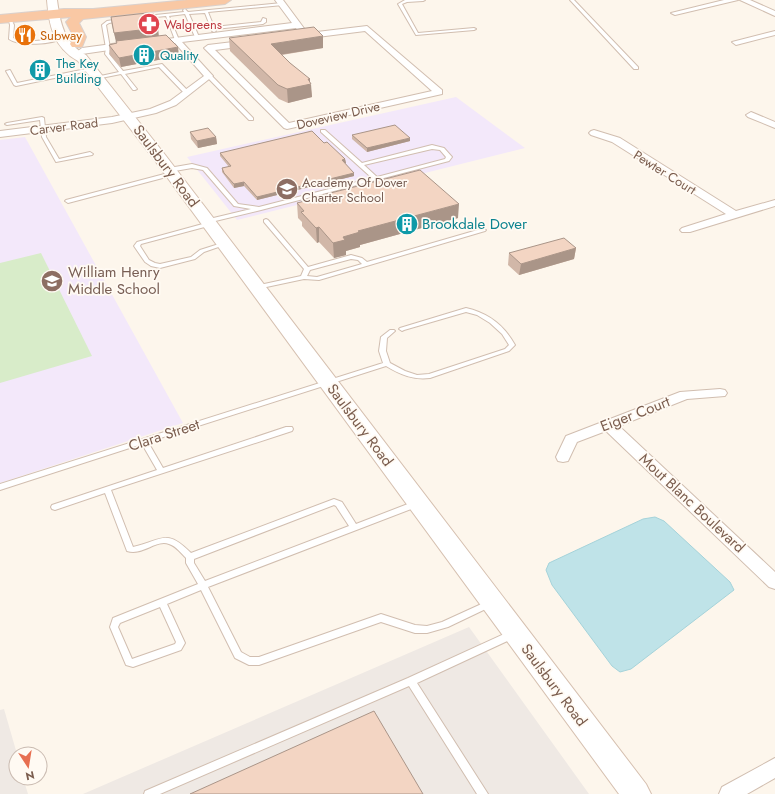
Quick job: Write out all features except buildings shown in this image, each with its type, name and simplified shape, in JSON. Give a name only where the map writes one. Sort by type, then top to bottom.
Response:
[{"type":"highway","points":[[5,18],[40,10],[46,4],[46,0]]},
{"type":"highway","points":[[63,0],[73,5],[92,10]]},
{"type":"highway","points":[[5,18],[92,10],[183,6],[225,0]]},
{"type":"highway","points":[[80,51],[80,37],[72,22],[79,16],[92,10]]},
{"type":"highway","points":[[5,18],[43,21],[59,33]]},
{"type":"main road","points":[[52,0],[59,13]]},
{"type":"main road","points":[[59,13],[63,0]]},
{"type":"main road","name":"Saulsbury Road","points":[[59,13],[59,33],[76,56],[80,51]]},
{"type":"main road","name":"Saulsbury Road","points":[[59,13],[94,74],[170,172],[636,794]]},
{"type":"street","points":[[675,13],[734,0]]},
{"type":"street","points":[[744,0],[775,14]]},
{"type":"street","points":[[281,2],[306,36]]},
{"type":"street","points":[[162,42],[197,37],[214,32],[299,26]]},
{"type":"street","name":"Doveview Drive","points":[[367,28],[439,92],[287,126],[221,74],[208,48],[306,36],[367,28]]},
{"type":"street","points":[[736,42],[775,33]]},
{"type":"street","points":[[177,40],[180,45],[221,74]]},
{"type":"street","points":[[80,51],[139,44]]},
{"type":"street","name":"Carver Road","points":[[0,134],[128,117],[161,109],[221,74]]},
{"type":"street","points":[[751,115],[775,125]]},
{"type":"street","name":"Pewter Court","points":[[594,133],[616,140],[734,215]]},
{"type":"street","points":[[686,230],[775,203]]},
{"type":"street","name":"Eiger Court","points":[[563,456],[571,439],[608,424],[685,395],[720,393]]},
{"type":"street","name":"Mout Blanc Boulevard","points":[[608,424],[775,582]]},
{"type":"street","points":[[729,794],[775,767]]},
{"type":"lane","points":[[423,0],[406,1],[400,4],[417,34],[474,29]]},
{"type":"lane","points":[[572,0],[636,68]]},
{"type":"lane","points":[[138,18],[167,15],[183,6],[206,11],[281,2]]},
{"type":"lane","points":[[183,6],[197,37]]},
{"type":"lane","points":[[257,6],[260,11]]},
{"type":"lane","points":[[206,11],[214,32],[262,23],[264,22],[264,19]]},
{"type":"lane","points":[[167,15],[177,40]]},
{"type":"lane","points":[[5,18],[12,25],[12,39],[17,42],[36,42],[59,33]]},
{"type":"lane","points":[[123,20],[111,21],[104,25],[108,48],[107,57],[136,89]]},
{"type":"lane","points":[[8,72],[16,85],[94,74],[121,73],[160,65],[187,93]]},
{"type":"lane","points":[[221,74],[251,119]]},
{"type":"lane","points":[[7,124],[42,118],[44,137],[58,161],[90,154]]},
{"type":"lane","points":[[323,131],[376,178]]},
{"type":"lane","points":[[224,244],[202,251],[192,258],[160,266],[153,266],[137,246],[139,243],[161,236],[447,160],[449,157],[442,149],[432,147],[360,165]]},
{"type":"lane","points":[[68,201],[192,166],[205,169],[236,205],[259,209]]},
{"type":"lane","points":[[232,216],[236,205]]},
{"type":"lane","points":[[266,220],[307,269]]},
{"type":"lane","points":[[257,288],[304,276],[317,269],[352,260],[364,264],[484,230]]},
{"type":"lane","points":[[307,269],[351,257],[360,259],[364,264]]},
{"type":"lane","points":[[304,276],[307,269]]},
{"type":"lane","points":[[392,332],[384,337],[382,356],[388,364],[411,377],[430,376],[507,350],[512,345],[510,340],[487,317],[477,311],[466,310],[402,329]]},
{"type":"lane","name":"Clara Street","points":[[0,487],[388,364]]},
{"type":"lane","points":[[55,507],[289,429]]},
{"type":"lane","points":[[144,441],[161,471]]},
{"type":"lane","points":[[107,489],[130,549],[134,550],[161,540],[170,540],[176,543],[190,557],[190,563],[203,585],[238,655],[249,661],[260,661],[381,618],[393,619],[420,630],[439,626],[493,602]]},
{"type":"lane","points":[[190,557],[334,502],[338,504],[354,527]]},
{"type":"lane","points":[[162,602],[181,643],[178,647],[133,663],[129,662],[114,627],[116,621],[203,585],[418,503]]},
{"type":"lane","points":[[149,794],[411,681],[515,633]]},
{"type":"lane","points":[[411,681],[483,794]]},
{"type":"shaded area","name":"Academy Of Dover Charter School","points":[[456,97],[525,148],[237,220],[187,157]]},
{"type":"shaded area","name":"William Henry Middle School","points":[[25,137],[183,423],[0,483],[0,140]]},
{"type":"shaded area","points":[[469,627],[589,794],[83,794]]},
{"type":"shaded area","points":[[4,709],[15,746],[8,746],[8,786],[26,786],[28,794],[0,794],[0,710]]},
{"type":"green space","points":[[41,253],[92,356],[0,383],[0,263]]},
{"type":"water","points":[[655,517],[664,521],[730,582],[734,590],[631,669],[620,672],[612,666],[552,585],[546,570],[549,563],[643,519]]},
{"type":"place","name":"Walgreens","points":[[149,24]]},
{"type":"place","name":"Subway","points":[[25,35]]},
{"type":"place","name":"Quality","points":[[144,55]]},
{"type":"place","name":"The Key Building","points":[[40,70]]},
{"type":"place","name":"Academy Of Dover Charter School","points":[[287,189]]},
{"type":"place","name":"Brookdale Dover","points":[[407,224]]},
{"type":"place","name":"William Henry Middle School","points":[[52,281]]}]
